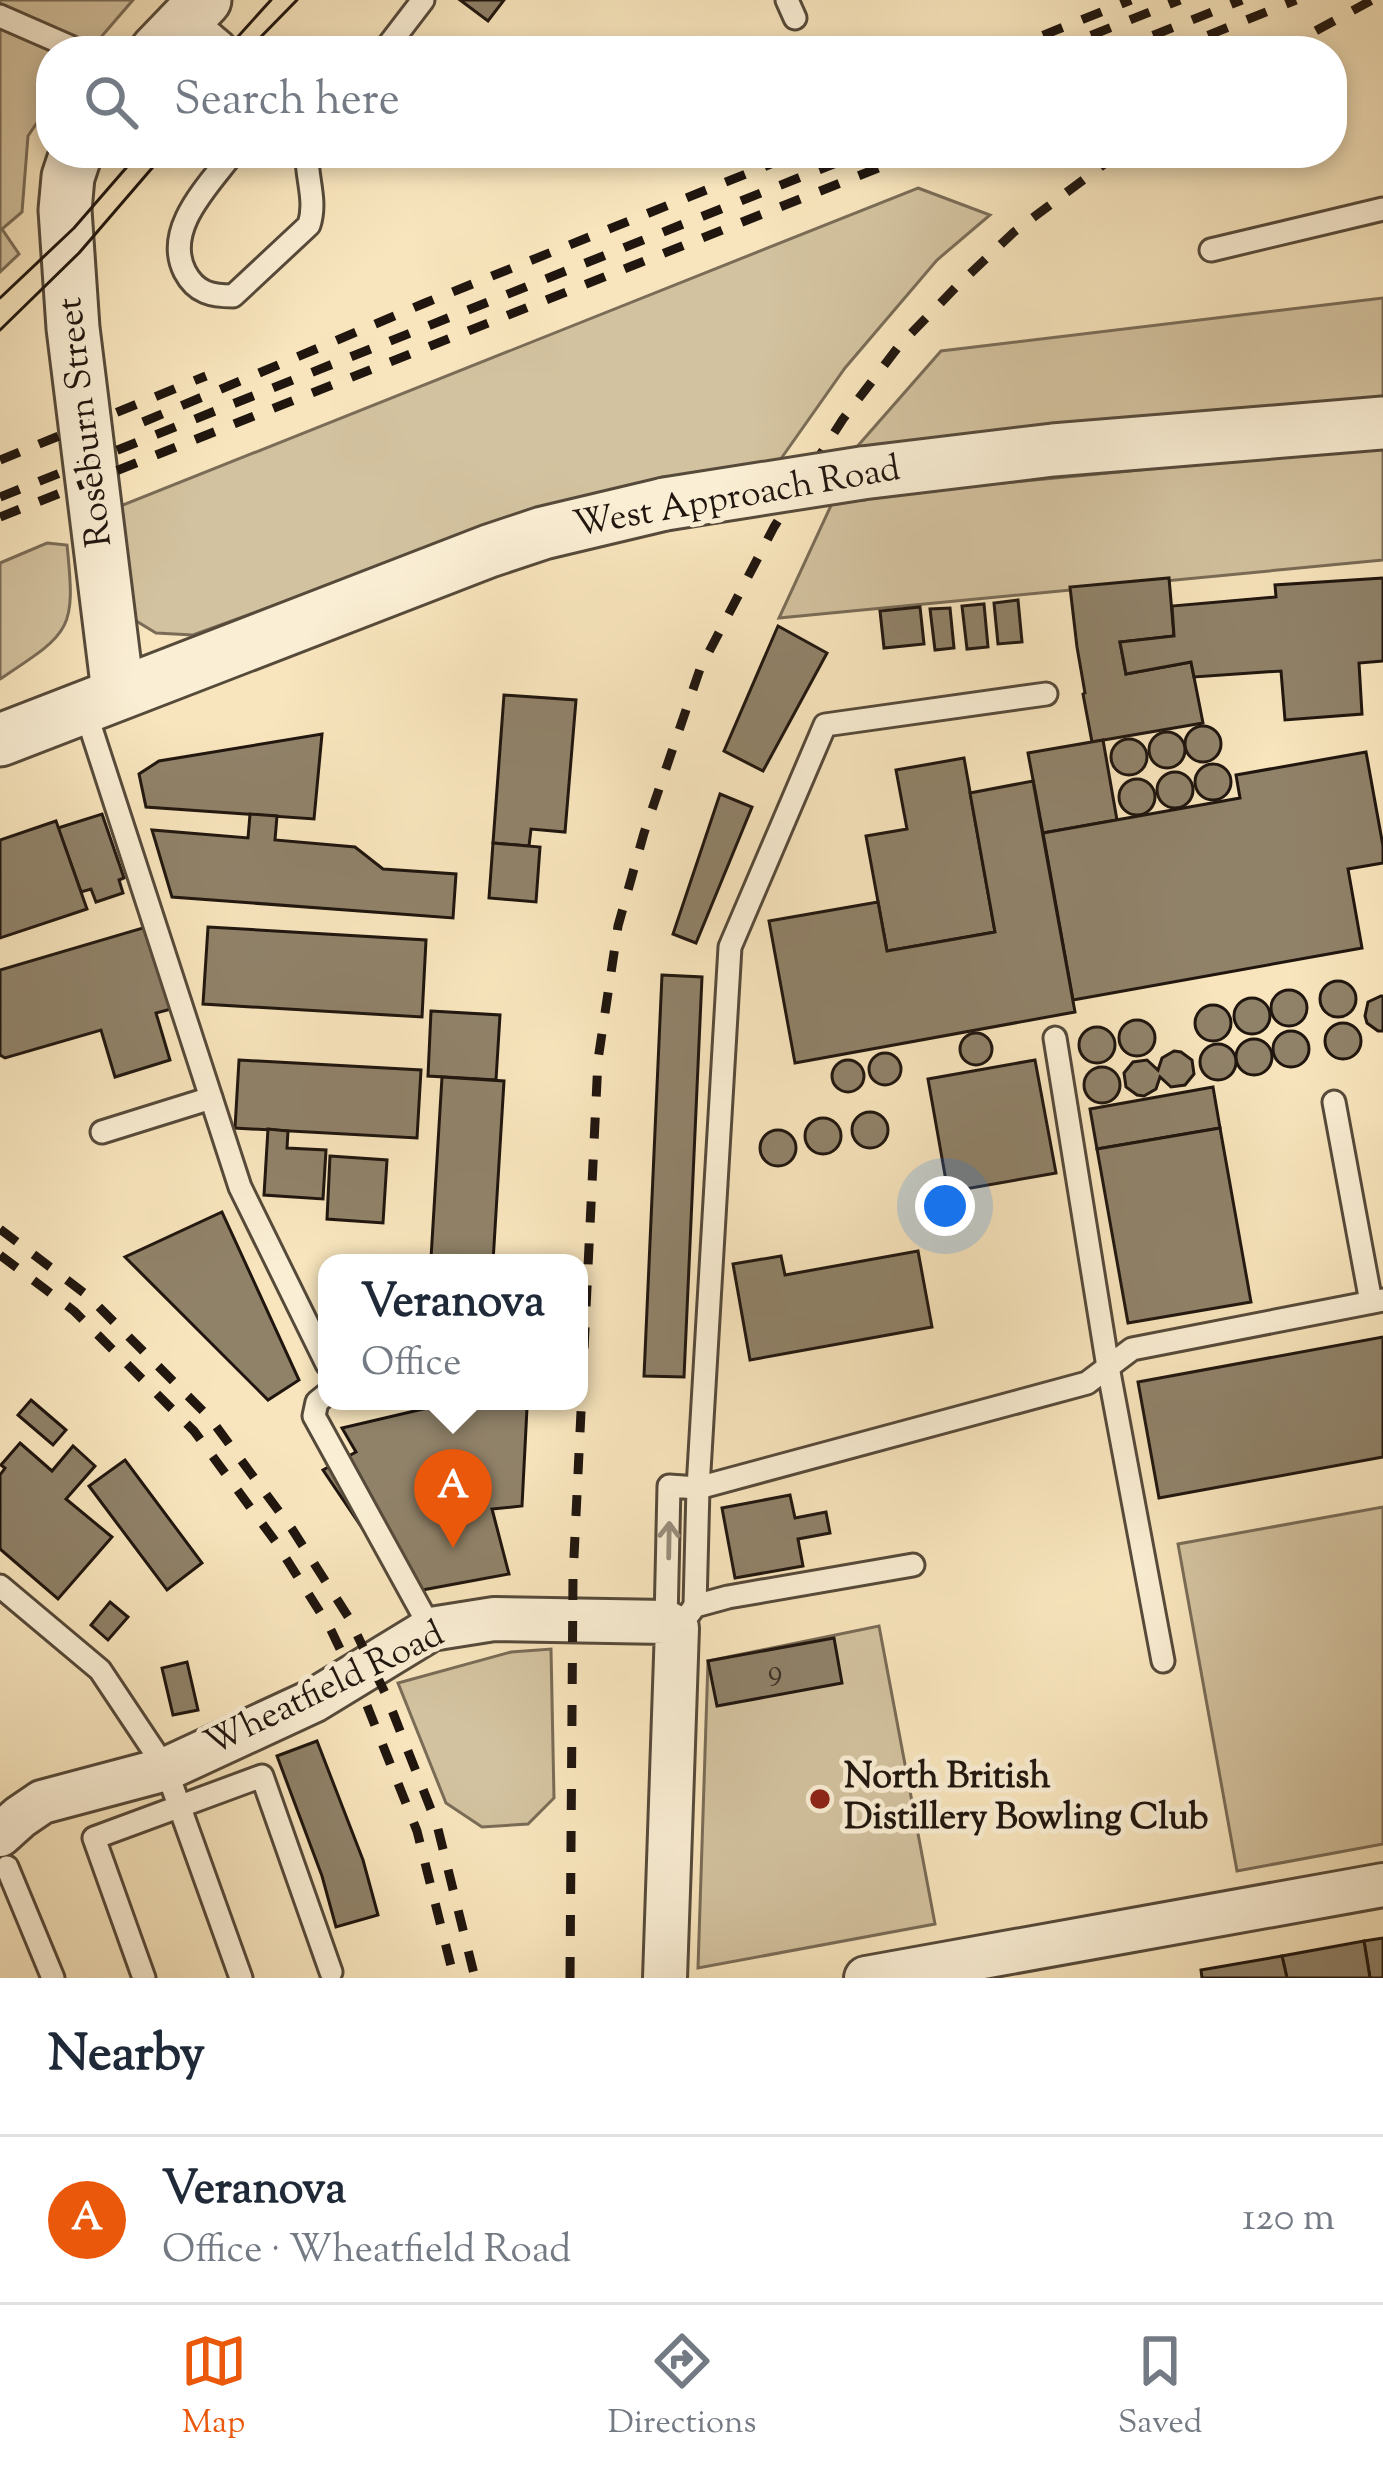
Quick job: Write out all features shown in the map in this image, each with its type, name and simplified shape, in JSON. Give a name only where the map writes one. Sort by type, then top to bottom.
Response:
[{"type":"street","name":"Roseburn Street","points":[[71,168],[65,210],[101,700]]},
{"type":"street","name":"West Approach Road","points":[[0,740],[489,551],[665,504],[1053,449],[1383,423]]},
{"type":"street","name":"Wheatfield Road","points":[[4,1851],[20,1817],[42,1802],[173,1788],[431,1629],[494,1619],[679,1619]]},
{"type":"street","points":[[664,1978],[679,1619]]},
{"type":"street","points":[[866,1978],[971,1968],[1383,1885]]},
{"type":"lane","points":[[395,36],[423,0]]},
{"type":"lane","points":[[0,16],[46,36]]},
{"type":"lane","points":[[222,168],[188,212],[179,260],[191,283],[210,296],[233,296],[310,225],[315,208],[306,168]]},
{"type":"lane","points":[[1211,250],[1383,208]]},
{"type":"lane","points":[[679,1619],[698,1488],[730,947],[825,725],[1046,694]]},
{"type":"lane","points":[[101,700],[240,1187],[318,1346]]},
{"type":"lane","points":[[1055,1038],[1108,1367],[1163,1661]]},
{"type":"lane","points":[[102,1132],[211,1097]]},
{"type":"lane","points":[[679,1619],[669,1486],[698,1488],[1087,1383],[1132,1348],[1377,1301],[1334,1102]]},
{"type":"lane","points":[[318,1401],[314,1416],[431,1629]]},
{"type":"lane","points":[[679,1619],[728,1597],[913,1565]]},
{"type":"lane","points":[[0,1586],[100,1670],[173,1788],[241,1978]]},
{"type":"lane","points":[[144,1978],[94,1838],[173,1788],[262,1776],[331,1972]]},
{"type":"lane","points":[[4,1851],[53,1978]]},
{"type":"lane","points":[[0,1916],[23,1906]]},
{"type":"shaded area","points":[[0,0],[133,0],[102,36],[36,36],[36,124],[28,136],[22,212],[2,229],[19,254],[0,272]]},
{"type":"shaded area","points":[[918,188],[990,215],[937,260],[845,368],[773,470],[470,534],[193,635],[156,633],[133,619],[113,509]]},
{"type":"shaded area","points":[[1383,298],[1383,400],[1140,417],[848,457],[941,351]]},
{"type":"shaded area","points":[[1383,447],[1383,560],[779,618],[834,499]]},
{"type":"shaded area","points":[[47,543],[67,545],[68,613],[55,639],[0,679],[0,563]]},
{"type":"shaded area","points":[[1383,1507],[1383,1844],[1237,1871],[1178,1544]]},
{"type":"shaded area","points":[[879,1626],[935,1924],[698,1968],[708,1661]]},
{"type":"shaded area","points":[[551,1649],[554,1798],[528,1824],[482,1827],[446,1803],[398,1683],[511,1652]]},
{"type":"building","points":[[460,0],[504,0],[488,21]]},
{"type":"building","points":[[1169,578],[1174,636],[1120,642],[1126,674],[1191,662],[1203,723],[1092,742],[1070,587]]},
{"type":"building","points":[[1383,578],[1383,661],[1359,663],[1362,714],[1285,720],[1281,671],[1194,677],[1191,662],[1126,674],[1120,642],[1174,636],[1172,606],[1276,597],[1275,585]]},
{"type":"building","points":[[1018,600],[1022,642],[998,644],[994,603]]},
{"type":"building","points":[[984,604],[988,647],[967,649],[962,606]]},
{"type":"building","points":[[920,607],[924,644],[884,648],[880,611]]},
{"type":"building","points":[[950,608],[954,648],[935,650],[930,609]]},
{"type":"building","points":[[778,626],[827,653],[763,771],[724,751]]},
{"type":"building","points":[[504,695],[576,700],[565,832],[531,829],[529,846],[493,843]]},
{"type":"building","points":[[1203,726],[1216,731],[1221,744],[1216,757],[1203,762],[1190,757],[1185,744],[1190,731]]},
{"type":"building","points":[[1167,732],[1180,737],[1185,750],[1180,763],[1167,768],[1154,763],[1149,750],[1154,737]]},
{"type":"building","points":[[322,734],[314,819],[146,807],[139,774],[159,761]]},
{"type":"building","points":[[1129,739],[1142,744],[1147,757],[1142,770],[1129,775],[1116,770],[1111,757],[1116,744]]},
{"type":"building","points":[[1103,740],[1117,820],[1043,833],[1028,753]]},
{"type":"building","points":[[1366,752],[1383,863],[1348,869],[1362,948],[1073,1000],[1043,833],[1240,798],[1236,775]]},
{"type":"building","points":[[964,758],[995,932],[887,951],[866,836],[907,829],[896,770]]},
{"type":"building","points":[[1213,764],[1226,769],[1231,782],[1226,795],[1213,800],[1200,795],[1195,782],[1200,769]]},
{"type":"building","points":[[1175,772],[1188,777],[1193,790],[1188,803],[1175,808],[1162,803],[1157,790],[1162,777]]},
{"type":"building","points":[[1137,779],[1150,784],[1155,797],[1150,810],[1137,815],[1124,810],[1119,797],[1124,784]]},
{"type":"building","points":[[1033,781],[1075,1012],[795,1063],[769,921],[878,902],[887,951],[995,932],[970,793]]},
{"type":"building","points":[[720,794],[752,807],[696,943],[673,934]]},
{"type":"building","points":[[102,814],[124,878],[119,880],[123,893],[96,902],[91,889],[81,892],[58,828]]},
{"type":"building","points":[[250,814],[277,816],[275,840],[355,847],[383,869],[456,874],[453,918],[172,897],[152,830],[248,838]]},
{"type":"building","points":[[56,821],[87,909],[0,938],[0,840]]},
{"type":"building","points":[[493,843],[540,847],[536,902],[489,898]]},
{"type":"building","points":[[146,927],[171,1009],[156,1013],[170,1060],[115,1077],[101,1030],[5,1058],[0,1055],[0,970]]},
{"type":"building","points":[[208,927],[426,940],[422,1017],[203,1004]]},
{"type":"building","points":[[662,975],[702,977],[684,1377],[644,1376]]},
{"type":"building","points":[[1338,981],[1351,986],[1356,999],[1351,1012],[1338,1017],[1325,1012],[1320,999],[1325,986]]},
{"type":"building","points":[[1289,990],[1302,995],[1307,1008],[1302,1021],[1289,1026],[1276,1021],[1271,1008],[1276,995]]},
{"type":"building","points":[[1383,996],[1383,1031],[1378,1031],[1365,1016],[1368,1002]]},
{"type":"building","points":[[1252,998],[1265,1003],[1270,1016],[1265,1029],[1252,1034],[1239,1029],[1234,1016],[1239,1003]]},
{"type":"building","points":[[1213,1005],[1226,1010],[1231,1023],[1226,1036],[1213,1041],[1200,1036],[1195,1023],[1200,1010]]},
{"type":"building","points":[[431,1011],[500,1015],[496,1080],[428,1076]]},
{"type":"building","points":[[1137,1020],[1150,1025],[1155,1038],[1150,1051],[1137,1056],[1124,1051],[1119,1038],[1124,1025]]},
{"type":"building","points":[[1343,1023],[1356,1028],[1361,1041],[1356,1054],[1343,1059],[1330,1054],[1325,1041],[1330,1028]]},
{"type":"building","points":[[1097,1027],[1110,1032],[1115,1045],[1110,1058],[1097,1063],[1084,1058],[1079,1045],[1084,1032]]},
{"type":"building","points":[[1291,1031],[1304,1036],[1309,1049],[1304,1062],[1291,1067],[1278,1062],[1273,1049],[1278,1036]]},
{"type":"building","points":[[976,1033],[987,1038],[992,1049],[987,1060],[976,1065],[965,1060],[960,1049],[965,1038]]},
{"type":"building","points":[[1254,1039],[1267,1044],[1272,1057],[1267,1070],[1254,1075],[1241,1070],[1236,1057],[1241,1044]]},
{"type":"building","points":[[1218,1044],[1231,1049],[1236,1062],[1231,1075],[1218,1080],[1205,1075],[1200,1062],[1205,1049]]},
{"type":"building","points":[[1174,1051],[1192,1060],[1194,1074],[1185,1085],[1171,1087],[1160,1077],[1156,1089],[1144,1096],[1126,1087],[1124,1073],[1133,1062],[1147,1060],[1158,1070],[1162,1058]]},
{"type":"building","points":[[885,1053],[896,1058],[901,1069],[896,1080],[885,1085],[874,1080],[869,1069],[874,1058]]},
{"type":"building","points":[[239,1060],[421,1070],[417,1138],[235,1128]]},
{"type":"building","points":[[848,1060],[859,1065],[864,1076],[859,1087],[848,1092],[837,1087],[832,1076],[837,1065]]},
{"type":"building","points":[[1035,1060],[1056,1173],[948,1192],[928,1079]]},
{"type":"building","points":[[1102,1067],[1115,1072],[1120,1085],[1115,1098],[1102,1103],[1089,1098],[1084,1085],[1089,1072]]},
{"type":"building","points":[[442,1077],[504,1081],[493,1254],[431,1254]]},
{"type":"building","points":[[1213,1087],[1220,1128],[1097,1149],[1090,1109]]},
{"type":"building","points":[[870,1112],[883,1117],[888,1130],[883,1143],[870,1148],[857,1143],[852,1130],[857,1117]]},
{"type":"building","points":[[823,1118],[836,1123],[841,1136],[836,1149],[823,1154],[810,1149],[805,1136],[810,1123]]},
{"type":"building","points":[[1220,1128],[1251,1302],[1128,1323],[1097,1149]]},
{"type":"building","points":[[268,1129],[288,1131],[287,1148],[326,1150],[323,1199],[264,1195]]},
{"type":"building","points":[[778,1130],[791,1135],[796,1148],[791,1161],[778,1166],[765,1161],[760,1148],[765,1135]]},
{"type":"building","points":[[330,1156],[387,1160],[383,1223],[327,1219]]},
{"type":"building","points":[[222,1212],[299,1380],[268,1400],[125,1257]]},
{"type":"building","points":[[918,1251],[932,1327],[750,1360],[733,1264],[781,1256],[785,1275]]},
{"type":"building","points":[[1383,1337],[1383,1457],[1159,1498],[1138,1382]]},
{"type":"building","points":[[31,1400],[66,1430],[53,1445],[18,1415]]},
{"type":"building","points":[[419,1410],[527,1410],[522,1506],[492,1509],[509,1574],[406,1593],[323,1470],[356,1452],[342,1428]]},
{"type":"building","points":[[20,1443],[52,1471],[73,1446],[95,1466],[66,1499],[112,1537],[58,1599],[0,1549],[0,1475],[5,1468],[1,1465]]},
{"type":"building","points":[[125,1460],[202,1563],[167,1590],[89,1486]]},
{"type":"building","points":[[790,1495],[795,1518],[826,1512],[830,1533],[798,1539],[803,1566],[735,1578],[722,1508]]},
{"type":"building","points":[[110,1602],[128,1617],[108,1640],[91,1625]]},
{"type":"building","points":[[834,1638],[842,1683],[717,1706],[708,1661]]},
{"type":"building","points":[[187,1662],[198,1710],[173,1715],[162,1668]]},
{"type":"building","points":[[317,1741],[363,1860],[378,1915],[336,1927],[277,1756]]},
{"type":"building","points":[[1383,1938],[1383,1978],[1370,1978],[1364,1941]]},
{"type":"building","points":[[1364,1941],[1370,1978],[1287,1978],[1282,1956]]},
{"type":"building","points":[[1282,1956],[1287,1978],[1202,1978],[1201,1970]]},
{"type":"tram line","points":[[239,36],[271,0]]},
{"type":"tram line","points":[[262,36],[297,0]]},
{"type":"tram line","points":[[0,298],[74,228],[126,168]]},
{"type":"tram line","points":[[0,330],[79,253],[152,168]]},
{"type":"railway","points":[[1041,36],[1131,0]]},
{"type":"railway","points":[[1090,36],[1180,0]]},
{"type":"railway","points":[[1152,36],[1242,0]]},
{"type":"railway","points":[[1206,36],[1296,0]]},
{"type":"railway","points":[[1306,36],[1372,0]]},
{"type":"railway","points":[[143,422],[761,168]]},
{"type":"railway","points":[[0,497],[823,168]]},
{"type":"railway","points":[[0,517],[878,168]]},
{"type":"railway","points":[[588,1267],[598,1060],[618,926],[700,669],[774,527],[843,419],[899,346],[1014,232],[1099,168]]},
{"type":"railway","points":[[0,460],[206,376]]},
{"type":"railway","points":[[0,1229],[88,1296],[210,1418],[292,1529],[349,1618],[386,1695],[437,1825],[475,1978]]},
{"type":"railway","points":[[0,1255],[74,1311],[194,1431],[275,1541],[330,1628],[417,1831],[454,1978]]},
{"type":"railway","points":[[570,1978],[573,1577],[581,1410]]},
{"type":"place","name":"Veranova","points":[[453,1548]]},
{"type":"place","name":"North British Distillery Bowling Club","points":[[820,1799]]}]
